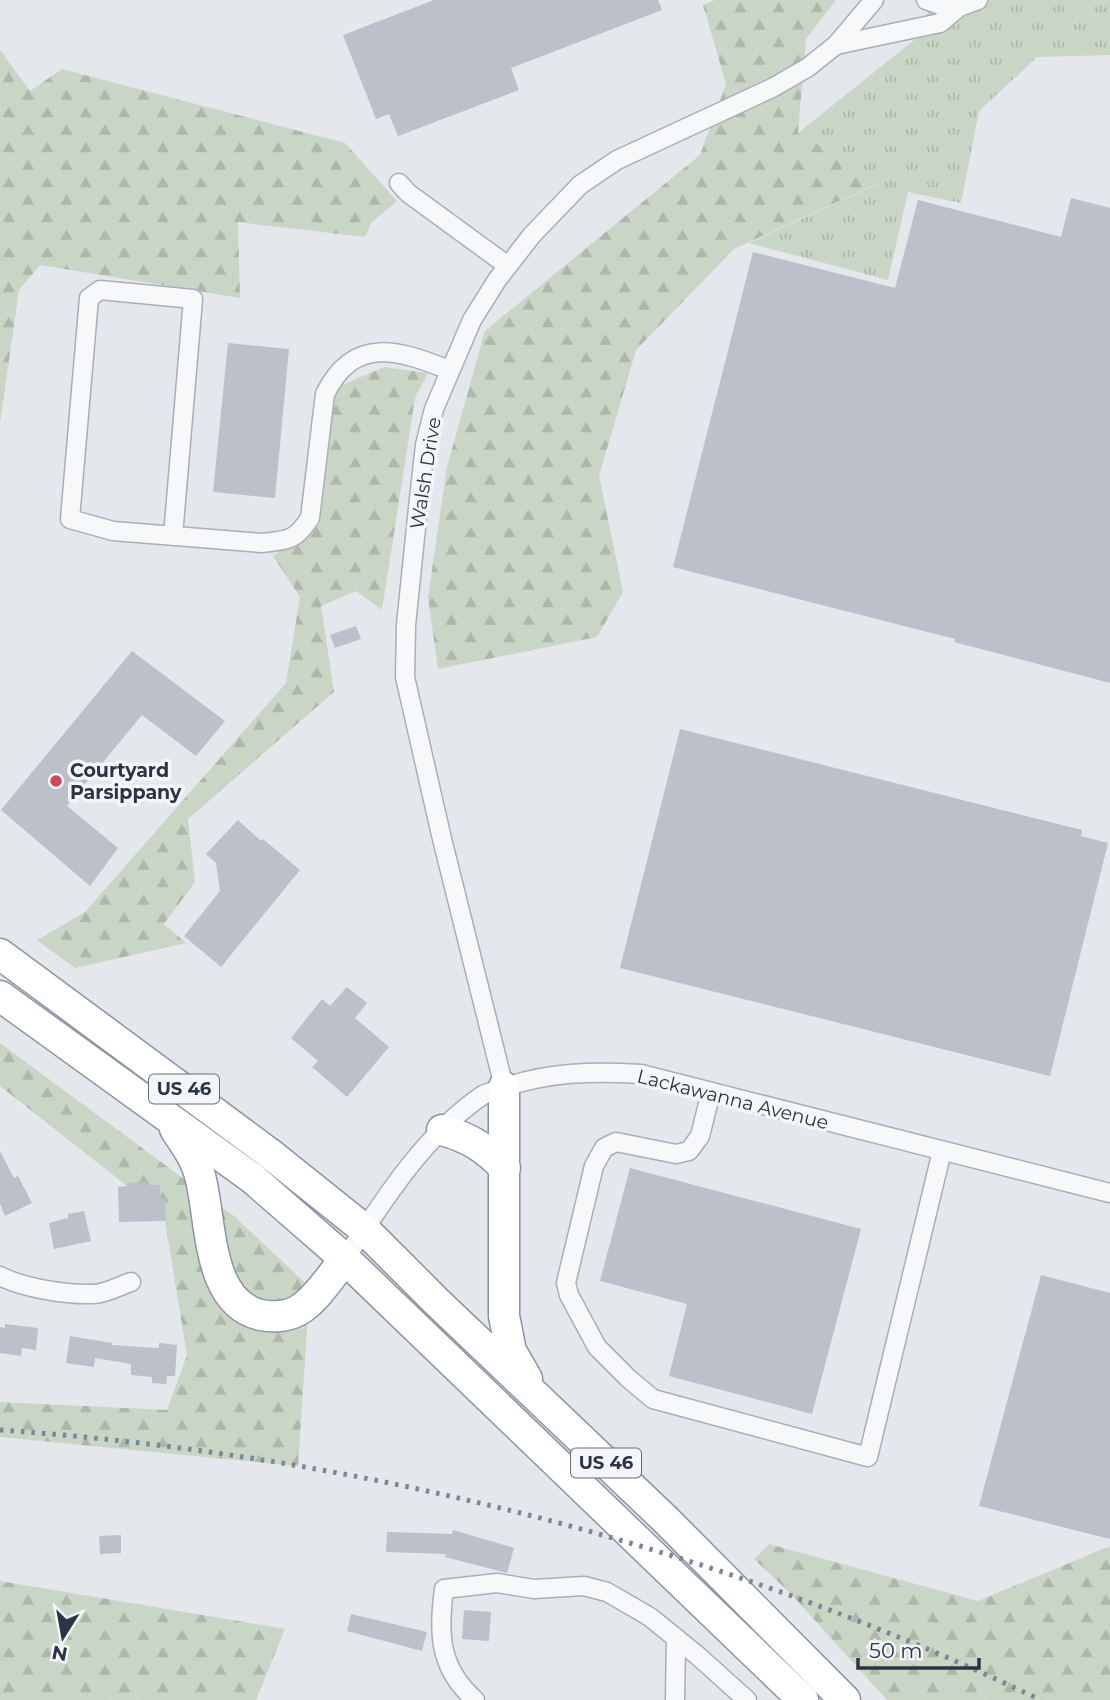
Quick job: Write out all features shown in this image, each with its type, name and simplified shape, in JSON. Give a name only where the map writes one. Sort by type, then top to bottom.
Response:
[{"type":"highway","name":"US 46","points":[[0,954],[269,1153],[364,1229],[684,1538],[845,1700]]},
{"type":"highway","name":"US 46","points":[[0,996],[252,1178],[345,1259],[803,1700]]},
{"type":"highway","points":[[504,1087],[504,1316],[511,1352],[540,1400]]},
{"type":"highway","points":[[167,1117],[189,1150],[199,1172],[216,1267],[233,1300],[257,1314],[290,1314],[302,1308],[345,1259]]},
{"type":"highway","points":[[442,1130],[475,1142],[505,1168]]},
{"type":"street","name":"Walsh Drive","points":[[504,1087],[405,677],[406,625],[425,445],[434,409],[472,320],[532,234],[580,185],[617,160],[772,88],[807,68],[836,45],[874,0]]},
{"type":"street","points":[[926,0],[958,8]]},
{"type":"street","name":"Walsh Drive","points":[[836,45],[940,23],[958,8],[978,0]]},
{"type":"street","points":[[399,183],[408,194],[508,266]]},
{"type":"street","points":[[173,536],[193,299],[100,290],[89,298],[70,519],[92,527],[113,531],[173,536],[262,543],[286,540],[300,533],[310,518],[325,394],[333,378],[348,363],[369,352],[391,351],[412,355],[449,370]]},
{"type":"street","name":"Lackawanna Avenue","points":[[345,1259],[429,1141],[485,1094],[529,1078],[598,1071],[641,1074],[1110,1193]]},
{"type":"street","points":[[712,1092],[700,1136],[690,1151],[676,1154],[616,1142],[604,1148],[594,1166],[566,1283],[569,1295],[597,1347],[653,1399],[868,1457],[942,1151]]},
{"type":"street","points":[[0,1276],[13,1283],[43,1289],[95,1294],[131,1282]]},
{"type":"street","points":[[475,1700],[460,1687],[448,1667],[440,1620],[444,1589],[497,1583],[534,1589],[584,1586],[607,1592],[650,1617],[747,1700]]},
{"type":"street","points":[[675,1700],[676,1638]]},
{"type":"green space","points":[[715,0],[836,0],[806,39],[798,133],[881,182],[734,249],[636,350],[599,476],[623,592],[597,637],[438,669],[428,597],[447,467],[485,331],[700,155],[726,84],[703,5]]},
{"type":"green space","points":[[934,0],[1110,0],[1110,55],[1037,57],[979,111],[961,203],[908,192],[888,280],[749,243],[880,183],[798,133],[913,41]]},
{"type":"green space","points":[[0,50],[30,91],[62,69],[345,143],[397,201],[371,223],[365,237],[238,222],[240,298],[40,265],[19,290],[0,423]]},
{"type":"green space","points":[[384,367],[428,373],[415,398],[382,610],[356,591],[321,606],[334,692],[188,819],[195,882],[164,924],[186,943],[75,968],[37,940],[85,912],[286,683],[300,597],[273,556],[320,524],[335,388]]},
{"type":"green space","points":[[0,1043],[234,1216],[317,1294],[309,1299],[298,1466],[0,1437],[0,1402],[167,1410],[187,1355],[164,1215],[0,1086]]},
{"type":"green space","points":[[769,1544],[978,1601],[1110,1546],[1110,1700],[887,1700],[791,1594],[754,1559]]},
{"type":"green space","points":[[0,1581],[285,1629],[256,1700],[0,1700]]},
{"type":"building","points":[[434,0],[658,0],[662,10],[511,68],[519,90],[398,136],[389,114],[376,119],[343,35]]},
{"type":"building","points":[[1071,198],[1110,208],[1110,683],[954,642],[955,639],[673,567],[753,252],[895,288],[918,200],[1061,237]]},
{"type":"building","points":[[228,343],[289,349],[275,498],[213,492]]},
{"type":"building","points":[[356,626],[361,639],[335,648],[330,635]]},
{"type":"building","name":"Courtyard Parsippany","points":[[132,651],[225,721],[196,756],[142,715],[67,806],[118,848],[90,886],[1,810]]},
{"type":"building","points":[[680,729],[1082,830],[1081,836],[1108,843],[1050,1076],[620,968]]},
{"type":"building","points":[[238,820],[300,870],[221,967],[184,936],[220,891],[216,863],[206,854]]},
{"type":"building","points":[[347,987],[367,1003],[355,1018],[389,1047],[347,1097],[312,1067],[318,1061],[291,1038],[322,999],[330,1006]]},
{"type":"building","points":[[0,1151],[14,1178],[18,1176],[32,1203],[5,1216],[0,1204]]},
{"type":"building","points":[[630,1168],[861,1229],[812,1414],[669,1376],[687,1304],[600,1281]]},
{"type":"building","points":[[147,1182],[147,1185],[160,1185],[161,1199],[165,1199],[166,1221],[119,1222],[118,1187],[127,1186],[127,1183]]},
{"type":"building","points":[[84,1211],[91,1241],[54,1249],[49,1223],[68,1218],[68,1214]]},
{"type":"building","points":[[1041,1275],[1110,1293],[1110,1539],[979,1506]]},
{"type":"building","points":[[5,1324],[38,1328],[36,1350],[22,1348],[21,1356],[0,1353],[0,1327],[5,1328]]},
{"type":"building","points":[[70,1336],[112,1345],[159,1348],[159,1343],[177,1345],[175,1376],[167,1376],[166,1384],[152,1383],[152,1377],[131,1375],[131,1364],[95,1358],[94,1367],[66,1363]]},
{"type":"building","points":[[453,1530],[514,1548],[507,1573],[445,1557],[446,1554],[386,1552],[387,1532],[452,1534]]},
{"type":"building","points":[[121,1535],[121,1553],[100,1554],[99,1536]]},
{"type":"building","points":[[464,1610],[491,1612],[489,1641],[462,1639]]},
{"type":"building","points":[[351,1614],[427,1632],[422,1651],[347,1631]]},
{"type":"railway","points":[[0,1430],[135,1442],[269,1461],[402,1486],[533,1516],[663,1553],[791,1596],[917,1645],[1041,1700]]},
{"type":"place","name":"Courtyard Parsippany","points":[[56,781]]}]
